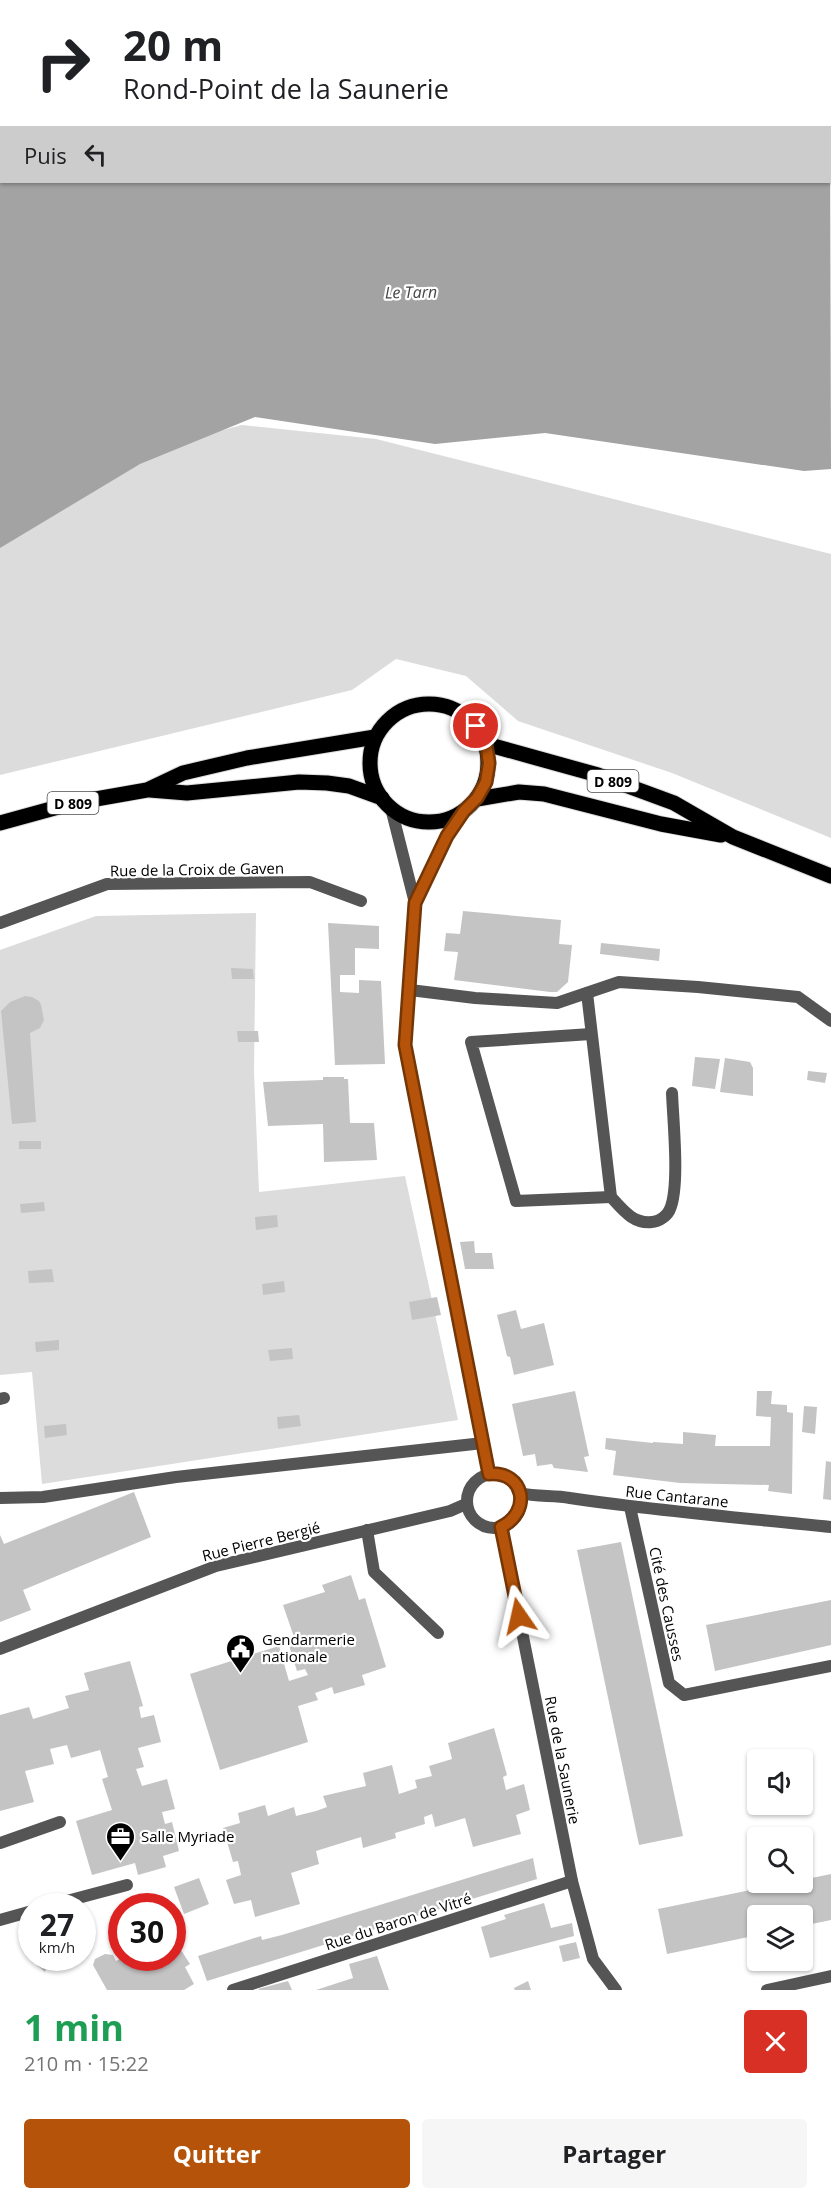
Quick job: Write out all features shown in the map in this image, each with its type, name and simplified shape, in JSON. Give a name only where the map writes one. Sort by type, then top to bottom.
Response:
[{"type":"main road","points":[[423,704],[443,705],[461,713],[476,726],[486,744],[489,763],[486,782],[477,798],[464,811],[447,820],[427,822],[408,818],[386,803],[374,784],[370,769],[375,737],[387,721],[403,709],[423,704]]},
{"type":"main road","name":"D 809","points":[[147,790],[183,773],[247,758],[375,737]]},
{"type":"main road","name":"D 809","points":[[486,744],[598,775],[674,803],[733,837],[831,876]]},
{"type":"main road","name":"D 809","points":[[0,823],[73,803],[147,790],[187,793],[299,782],[349,786],[386,803]]},
{"type":"main road","name":"D 809","points":[[477,798],[519,792],[544,794],[661,824],[733,837]]},
{"type":"street","points":[[386,803],[415,903],[405,1045],[489,1474]]},
{"type":"street","points":[[415,903],[447,836],[464,811]]},
{"type":"street","name":"Rue de la Croix de Gaven","points":[[0,923],[107,884],[310,882],[361,901]]},
{"type":"street","points":[[410,990],[476,998],[557,1003],[618,982],[798,997],[831,1021]]},
{"type":"street","points":[[587,993],[611,1197],[628,1215],[644,1223],[657,1222],[670,1210],[675,1189],[672,1093]]},
{"type":"street","points":[[591,1034],[471,1042],[516,1201],[611,1197]]},
{"type":"street","points":[[0,1498],[43,1497],[176,1477],[483,1443]]},
{"type":"street","points":[[497,1473],[512,1480],[520,1493],[520,1510],[515,1518],[501,1527],[483,1526],[469,1513],[466,1504],[467,1496],[475,1481],[489,1474],[497,1473]]},
{"type":"street","name":"Rue Cantarane","points":[[520,1493],[534,1496],[561,1496],[630,1507],[831,1527]]},
{"type":"street","name":"Rue Pierre Bergié","points":[[0,1649],[216,1566],[450,1511],[466,1504]]},
{"type":"street","name":"Cité des Causses","points":[[630,1507],[669,1683],[684,1695],[831,1666]]},
{"type":"street","name":"Rue de la Saunerie","points":[[501,1527],[572,1881],[593,1959],[616,1990]]},
{"type":"street","points":[[367,1530],[374,1572],[438,1633]]},
{"type":"street","points":[[0,1843],[60,1822]]},
{"type":"street","name":"Rue du Baron de Vitré","points":[[233,1990],[572,1881]]},
{"type":"street","points":[[96,1893],[127,1885]]},
{"type":"street","points":[[0,1920],[18,1915]]},
{"type":"street","points":[[766,1990],[831,1976]]},
{"type":"shaded area","points":[[242,425],[376,439],[831,554],[831,838],[672,773],[518,721],[466,676],[396,659],[352,690],[0,775],[0,538],[105,461]]},
{"type":"shaded area","points":[[256,913],[254,1072],[259,1192],[405,1176],[458,1420],[42,1484],[32,1372],[0,1375],[0,950],[96,916]]},
{"type":"water","name":"Le Tarn","points":[[0,183],[830,183],[831,469],[804,471],[545,433],[435,444],[255,417],[140,464],[0,548]]},
{"type":"building","points":[[463,911],[561,920],[559,944],[572,945],[568,982],[557,992],[550,992],[454,980],[458,952],[444,951],[446,933],[460,934]]},
{"type":"building","points":[[328,923],[379,926],[379,949],[355,948],[355,975],[340,975],[340,992],[359,993],[359,980],[381,981],[385,1064],[335,1065]]},
{"type":"building","points":[[601,943],[660,949],[659,961],[600,954]]},
{"type":"building","points":[[231,968],[253,969],[254,979],[232,979]]},
{"type":"building","points":[[25,996],[39,1001],[44,1020],[40,1028],[30,1033],[36,1122],[12,1124],[1,1011],[10,1002]]},
{"type":"building","points":[[237,1031],[258,1031],[259,1042],[238,1042]]},
{"type":"building","points":[[695,1057],[720,1059],[715,1089],[692,1086]]},
{"type":"building","points":[[725,1058],[750,1062],[753,1068],[753,1096],[720,1092]]},
{"type":"building","points":[[808,1071],[827,1073],[825,1083],[807,1080]]},
{"type":"building","points":[[323,1077],[348,1079],[350,1123],[374,1123],[377,1160],[324,1162],[323,1124],[268,1126],[263,1082],[323,1080]]},
{"type":"building","points":[[19,1141],[41,1141],[41,1149],[19,1149]]},
{"type":"building","points":[[44,1202],[45,1211],[21,1213],[20,1204]]},
{"type":"building","points":[[277,1215],[278,1227],[256,1230],[255,1217]]},
{"type":"building","points":[[474,1241],[475,1253],[492,1253],[494,1269],[465,1269],[460,1242]]},
{"type":"building","points":[[52,1269],[54,1282],[29,1283],[28,1271]]},
{"type":"building","points":[[284,1281],[285,1292],[263,1295],[262,1284]]},
{"type":"building","points":[[437,1297],[441,1315],[412,1320],[409,1302]]},
{"type":"building","points":[[516,1310],[521,1329],[544,1323],[554,1365],[514,1375],[497,1315]]},
{"type":"building","points":[[59,1340],[59,1350],[36,1352],[35,1342]]},
{"type":"building","points":[[292,1348],[293,1359],[270,1361],[268,1350]]},
{"type":"building","points":[[575,1391],[589,1456],[584,1457],[588,1472],[554,1468],[552,1464],[537,1466],[535,1454],[523,1456],[512,1404]]},
{"type":"building","points":[[757,1391],[772,1391],[771,1404],[787,1405],[787,1412],[793,1413],[792,1494],[768,1491],[769,1485],[680,1483],[613,1475],[616,1451],[605,1449],[606,1438],[683,1444],[683,1432],[716,1435],[715,1446],[770,1446],[771,1417],[756,1416]]},
{"type":"building","points":[[804,1406],[817,1407],[815,1434],[802,1432]]},
{"type":"building","points":[[299,1415],[301,1426],[278,1429],[277,1417]]},
{"type":"building","points":[[66,1424],[67,1435],[45,1438],[44,1426]]},
{"type":"building","points":[[826,1461],[831,1462],[831,1500],[823,1499]]},
{"type":"building","points":[[134,1492],[151,1537],[23,1590],[31,1610],[0,1622],[0,1535],[4,1544]]},
{"type":"building","points":[[621,1542],[683,1836],[639,1845],[577,1550]]},
{"type":"building","name":"Gendarmerie nationale","points":[[351,1575],[359,1600],[365,1598],[386,1667],[362,1675],[365,1685],[334,1694],[332,1687],[315,1693],[318,1700],[298,1706],[308,1742],[220,1770],[190,1674],[279,1646],[289,1681],[308,1675],[305,1669],[297,1671],[288,1642],[295,1640],[283,1605],[325,1592],[322,1585]]},
{"type":"building","points":[[831,1600],[831,1645],[715,1671],[706,1625]]},
{"type":"building","points":[[130,1661],[143,1706],[139,1707],[141,1718],[154,1715],[161,1742],[138,1748],[144,1767],[136,1769],[142,1786],[167,1779],[175,1809],[162,1812],[165,1824],[172,1822],[179,1851],[163,1856],[166,1867],[138,1875],[135,1863],[92,1875],[76,1821],[112,1810],[102,1779],[108,1777],[100,1750],[71,1758],[67,1745],[50,1749],[54,1764],[25,1771],[34,1802],[0,1811],[0,1715],[29,1707],[33,1719],[69,1708],[65,1696],[89,1690],[84,1673]]},
{"type":"building","points":[[494,1728],[507,1775],[503,1777],[506,1790],[524,1784],[530,1810],[516,1815],[521,1834],[473,1847],[465,1818],[435,1827],[432,1814],[424,1817],[425,1824],[395,1833],[396,1838],[363,1848],[361,1837],[316,1851],[319,1864],[291,1873],[300,1904],[255,1917],[251,1900],[234,1904],[226,1880],[241,1875],[238,1861],[233,1862],[223,1828],[240,1823],[238,1813],[265,1805],[268,1816],[294,1807],[296,1816],[316,1811],[327,1807],[323,1796],[366,1786],[363,1773],[392,1765],[399,1794],[417,1788],[415,1780],[432,1776],[429,1766],[452,1759],[448,1743]]},
{"type":"building","points":[[533,1858],[537,1879],[207,1981],[198,1956],[261,1936],[262,1940],[282,1935]]},
{"type":"building","points":[[831,1874],[831,1920],[813,1924],[813,1905],[747,1905],[747,1937],[667,1954],[658,1909],[747,1891],[747,1893],[813,1893],[813,1878]]},
{"type":"building","points":[[199,1878],[209,1904],[186,1913],[186,1893],[176,1893],[174,1887]]},
{"type":"building","points":[[544,1903],[551,1928],[572,1923],[574,1936],[490,1958],[481,1927],[506,1919],[504,1915]]},
{"type":"building","points":[[576,1942],[580,1958],[563,1962],[559,1946]]},
{"type":"building","points":[[108,1954],[108,1971],[186,1971],[186,1969],[194,1984],[184,1990],[107,1990],[96,1970],[96,1958]]},
{"type":"building","points":[[377,1956],[389,1990],[316,1990],[353,1978],[349,1964]]},
{"type":"building","points":[[288,1981],[292,1990],[258,1989]]},
{"type":"building","points":[[528,1981],[531,1990],[515,1990],[514,1988]]},
{"type":"place","name":"Gendarmerie nationale","points":[[241,1674]]},
{"type":"place","name":"Salle Myriade","points":[[120,1862]]},
{"type":"route","points":[[476,726],[486,744],[489,763],[486,782],[477,798],[464,811],[447,836],[415,903],[405,1045],[489,1474],[497,1473],[512,1480],[520,1493],[520,1510],[515,1518],[501,1527],[519,1616]]}]
